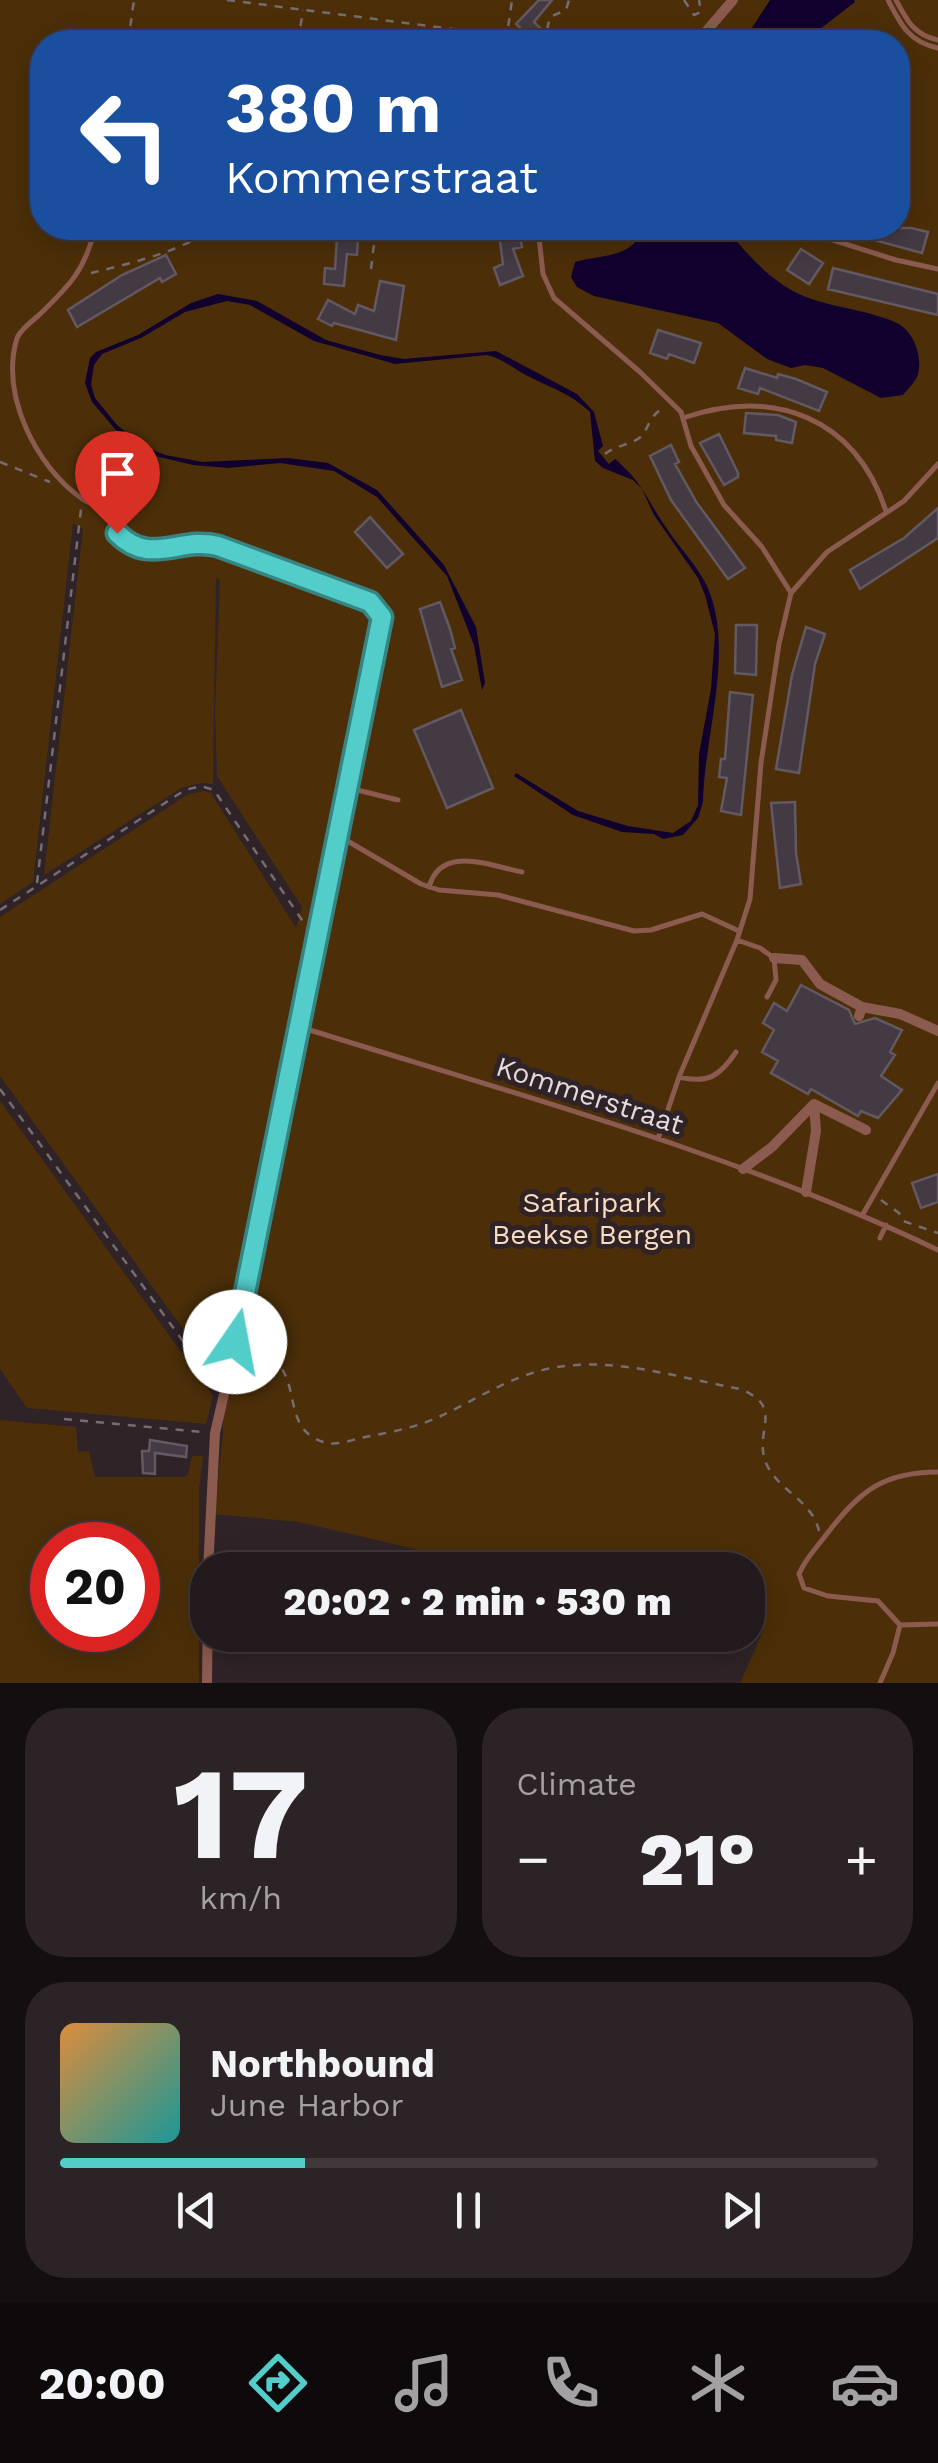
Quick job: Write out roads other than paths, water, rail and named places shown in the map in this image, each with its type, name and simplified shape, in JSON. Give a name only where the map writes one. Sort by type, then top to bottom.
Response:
[{"type":"street","points":[[707,30],[733,0]]},
{"type":"street","points":[[774,958],[802,960],[820,984],[861,1012],[900,1014],[938,1030]]},
{"type":"street","points":[[814,1104],[866,1130]]},
{"type":"street","points":[[743,1170],[814,1104]]},
{"type":"street","points":[[806,1192],[816,1132],[814,1104]]},
{"type":"street","points":[[209,1552],[214,1433],[228,1381]]},
{"type":"street","points":[[207,1652],[207,1683]]},
{"type":"lane","points":[[888,0],[905,30]]},
{"type":"lane","points":[[896,0],[912,28],[924,37],[938,40]]},
{"type":"lane","points":[[910,36],[938,48]]},
{"type":"lane","points":[[92,240],[78,275],[18,336],[10,376],[15,410],[41,460],[82,500],[106,510],[117,533],[140,550],[210,544],[375,606],[382,617],[228,1381]]},
{"type":"lane","points":[[539,240],[543,274],[554,298],[673,404],[683,418],[691,446],[724,504],[762,547],[791,593]]},
{"type":"lane","points":[[834,240],[938,270]]},
{"type":"lane","points":[[683,418],[716,406],[762,406],[826,427],[846,440],[868,467],[886,511]]},
{"type":"lane","points":[[658,1139],[679,1077],[737,940],[754,877],[761,763],[791,593],[828,552],[904,501],[938,464]]},
{"type":"lane","points":[[349,788],[398,800]]},
{"type":"lane","points":[[338,836],[430,887],[498,895],[634,931],[652,930],[702,914],[739,931]]},
{"type":"lane","points":[[430,887],[432,876],[441,866],[461,860],[522,872]]},
{"type":"lane","points":[[737,940],[774,958],[778,970],[767,996]]},
{"type":"lane","name":"Kommerstraat","points":[[300,1027],[658,1139],[863,1214],[938,1250]]},
{"type":"lane","points":[[679,1077],[712,1079],[736,1052]]},
{"type":"lane","points":[[863,1214],[938,1083]]},
{"type":"lane","points":[[880,1238],[886,1225]]},
{"type":"lane","points":[[938,1472],[909,1474],[867,1488],[847,1508],[799,1574],[804,1588],[828,1596],[878,1601],[900,1625],[938,1624]]},
{"type":"lane","points":[[880,1683],[894,1653],[900,1625]]},
{"type":"park label","name":"Safaripark Beekse Bergen","points":[[592,1218]]}]
